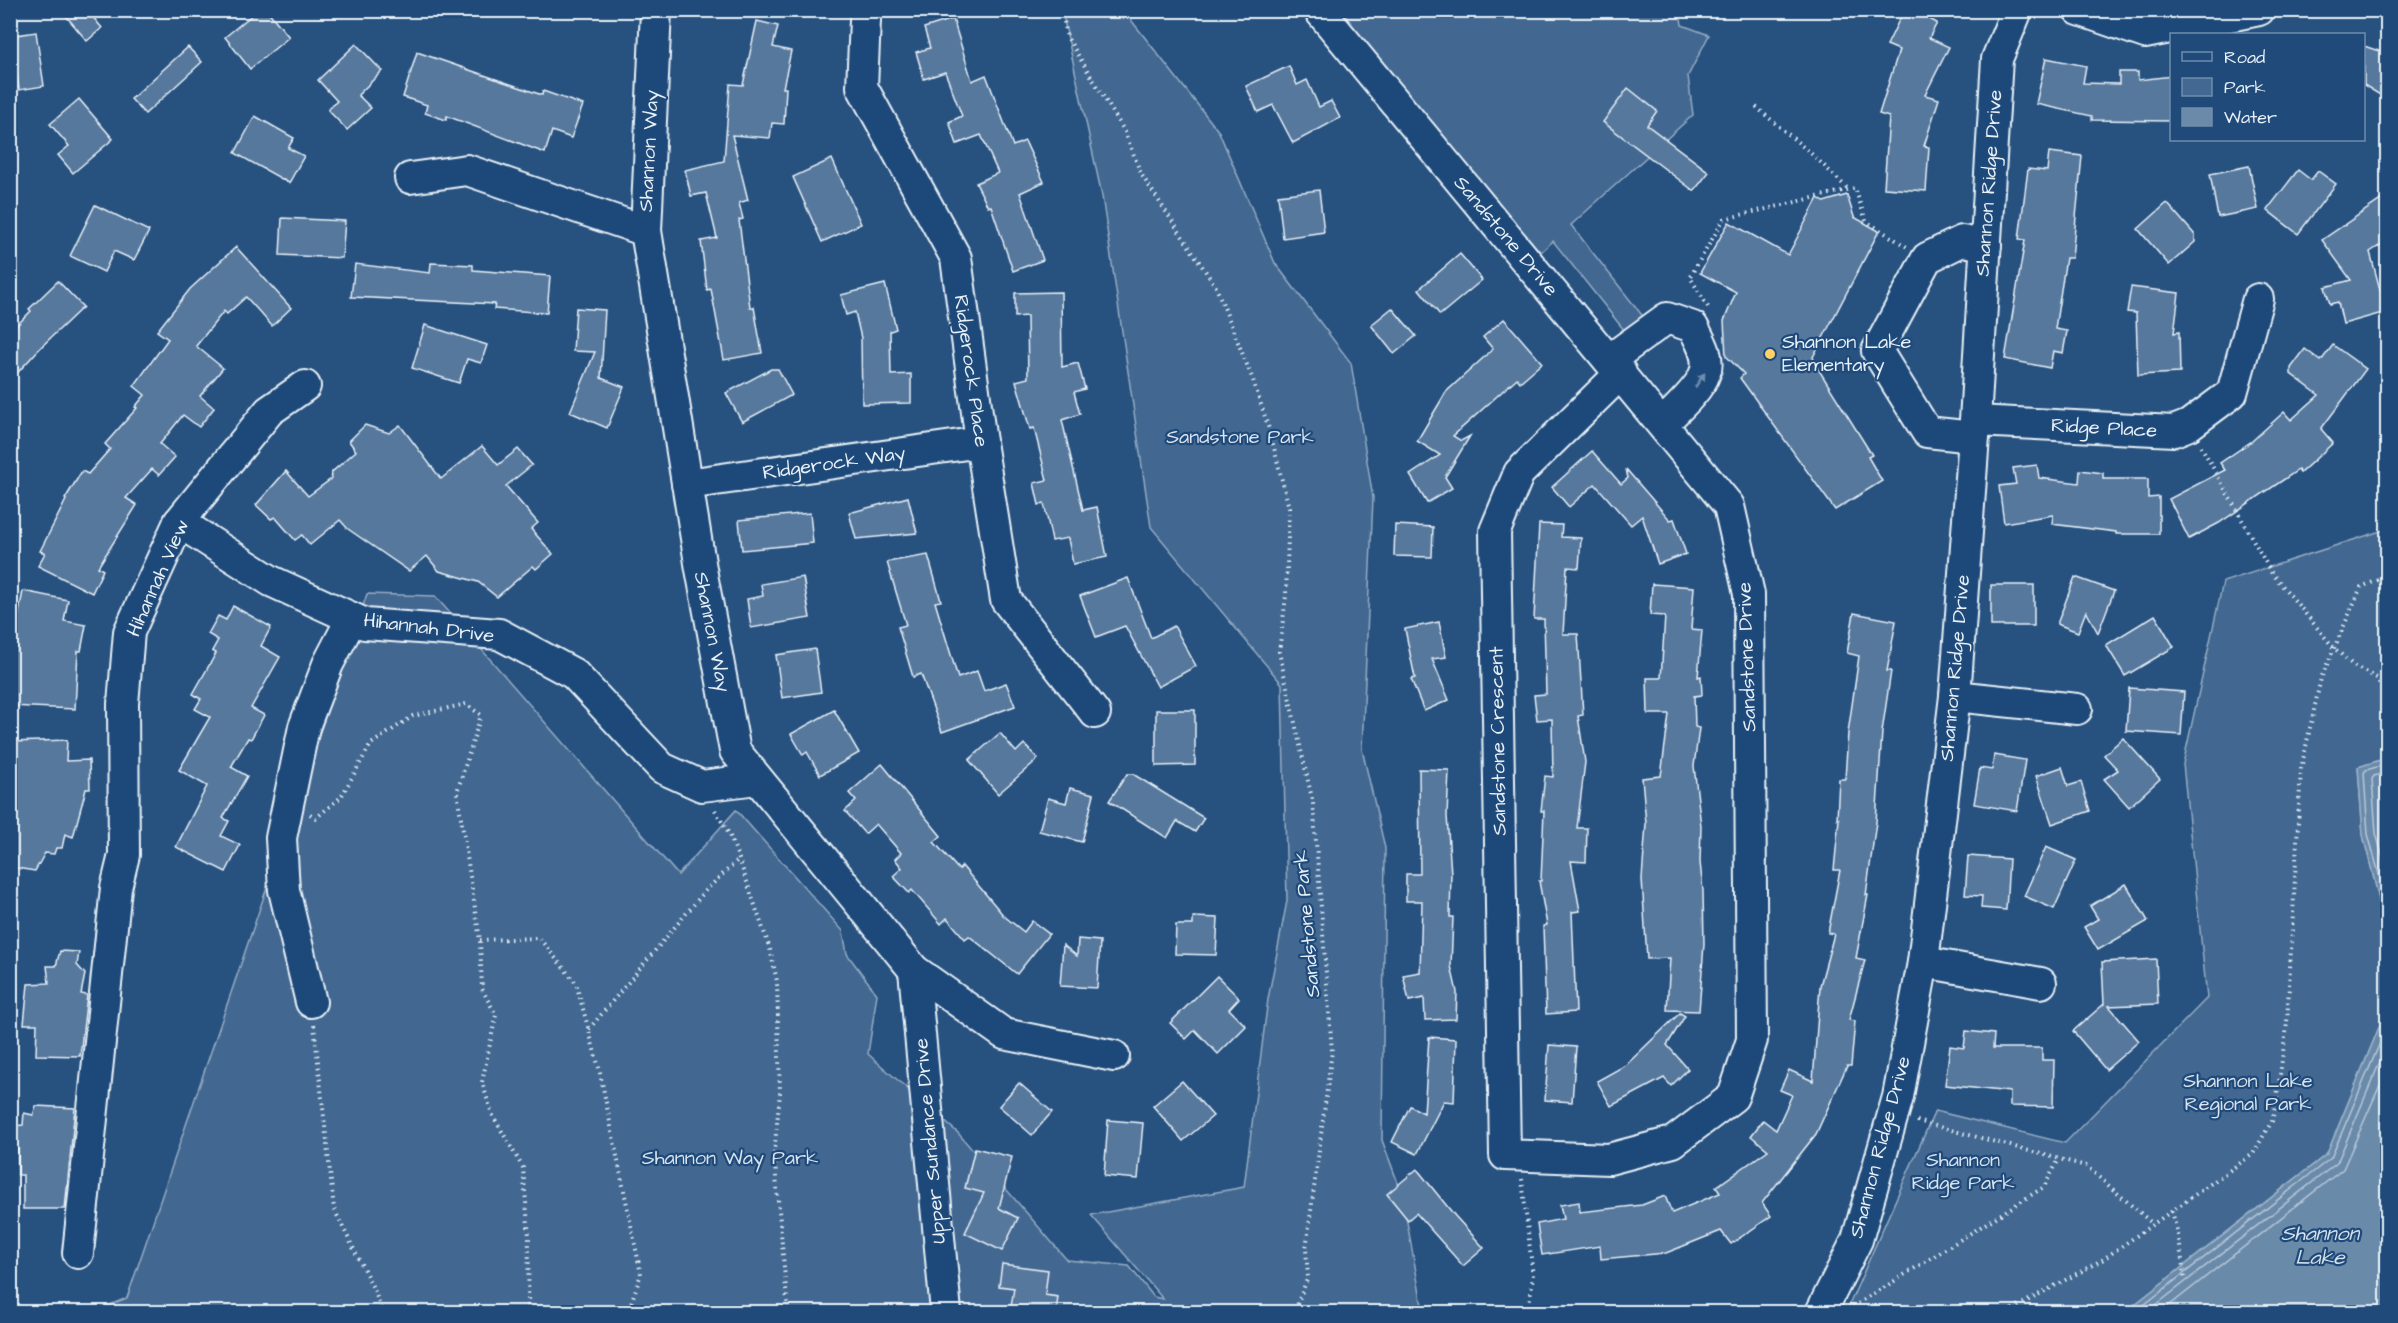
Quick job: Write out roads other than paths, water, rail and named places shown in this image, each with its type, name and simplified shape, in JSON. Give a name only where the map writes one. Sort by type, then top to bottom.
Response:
[{"type":"street","name":"Shannon Way","points":[[656,10],[646,231],[700,569],[735,751],[914,970],[1004,1034],[1114,1056]]},
{"type":"street","name":"Sandstone Drive","points":[[1319,10],[1729,506],[1749,594],[1752,1040],[1733,1097],[1673,1142],[1609,1159],[1511,1155]]},
{"type":"street","name":"Shannon Ridge Drive","points":[[1821,1312],[1857,1240],[1892,1115],[1923,962],[1955,696],[1997,59],[2017,10]]},
{"type":"street","points":[[2079,10],[2145,33],[2259,10]]},
{"type":"street","name":"Ridgerock Place","points":[[865,20],[862,87],[956,258],[1005,600],[1095,713]]},
{"type":"street","points":[[410,178],[467,170],[646,231]]},
{"type":"street","name":"Ridge Place","points":[[1986,244],[1962,241],[1927,258],[1877,351],[1928,432],[1974,429],[2174,431],[2188,425],[2232,393],[2258,299]]},
{"type":"street","name":"Sandstone Crescent","points":[[1511,1155],[1495,531],[1519,472],[1615,367],[1667,318],[1693,327],[1704,347],[1706,372],[1685,402],[1662,424]]},
{"type":"street","name":"Hihannah View","points":[[78,1252],[116,888],[124,855],[123,704],[129,632],[179,522],[269,411],[306,386]]},
{"type":"street","name":"Ridgerock Way","points":[[687,484],[981,442]]},
{"type":"street","name":"Hihannah Drive","points":[[179,522],[271,580],[365,624],[499,634],[574,674],[662,768],[702,786],[757,779]]},
{"type":"street","points":[[311,1002],[284,890],[281,838],[304,727],[328,664],[352,618]]},
{"type":"street","points":[[1955,696],[2077,710]]},
{"type":"street","points":[[1923,962],[2041,983]]},
{"type":"street","name":"Upper Sundance Drive","points":[[914,970],[946,1312]]},
{"type":"water","points":[[2388,758],[2387,931],[2363,835],[2358,767]]},
{"type":"water","name":"Shannon Lake","points":[[2387,1008],[2387,1312],[2125,1312],[2327,1154]]},
{"type":"place","name":"Shannon Lake Elementary","points":[[1770,354]]},
{"type":"park label","name":"Sandstone Park","points":[[1240,437]]},
{"type":"park label","name":"Shannon Lake Regional Park","points":[[2248,1092]]},
{"type":"park label","name":"Shannon Way Park","points":[[730,1158]]},
{"type":"park label","name":"Shannon Ridge Park","points":[[1963,1172]]}]
